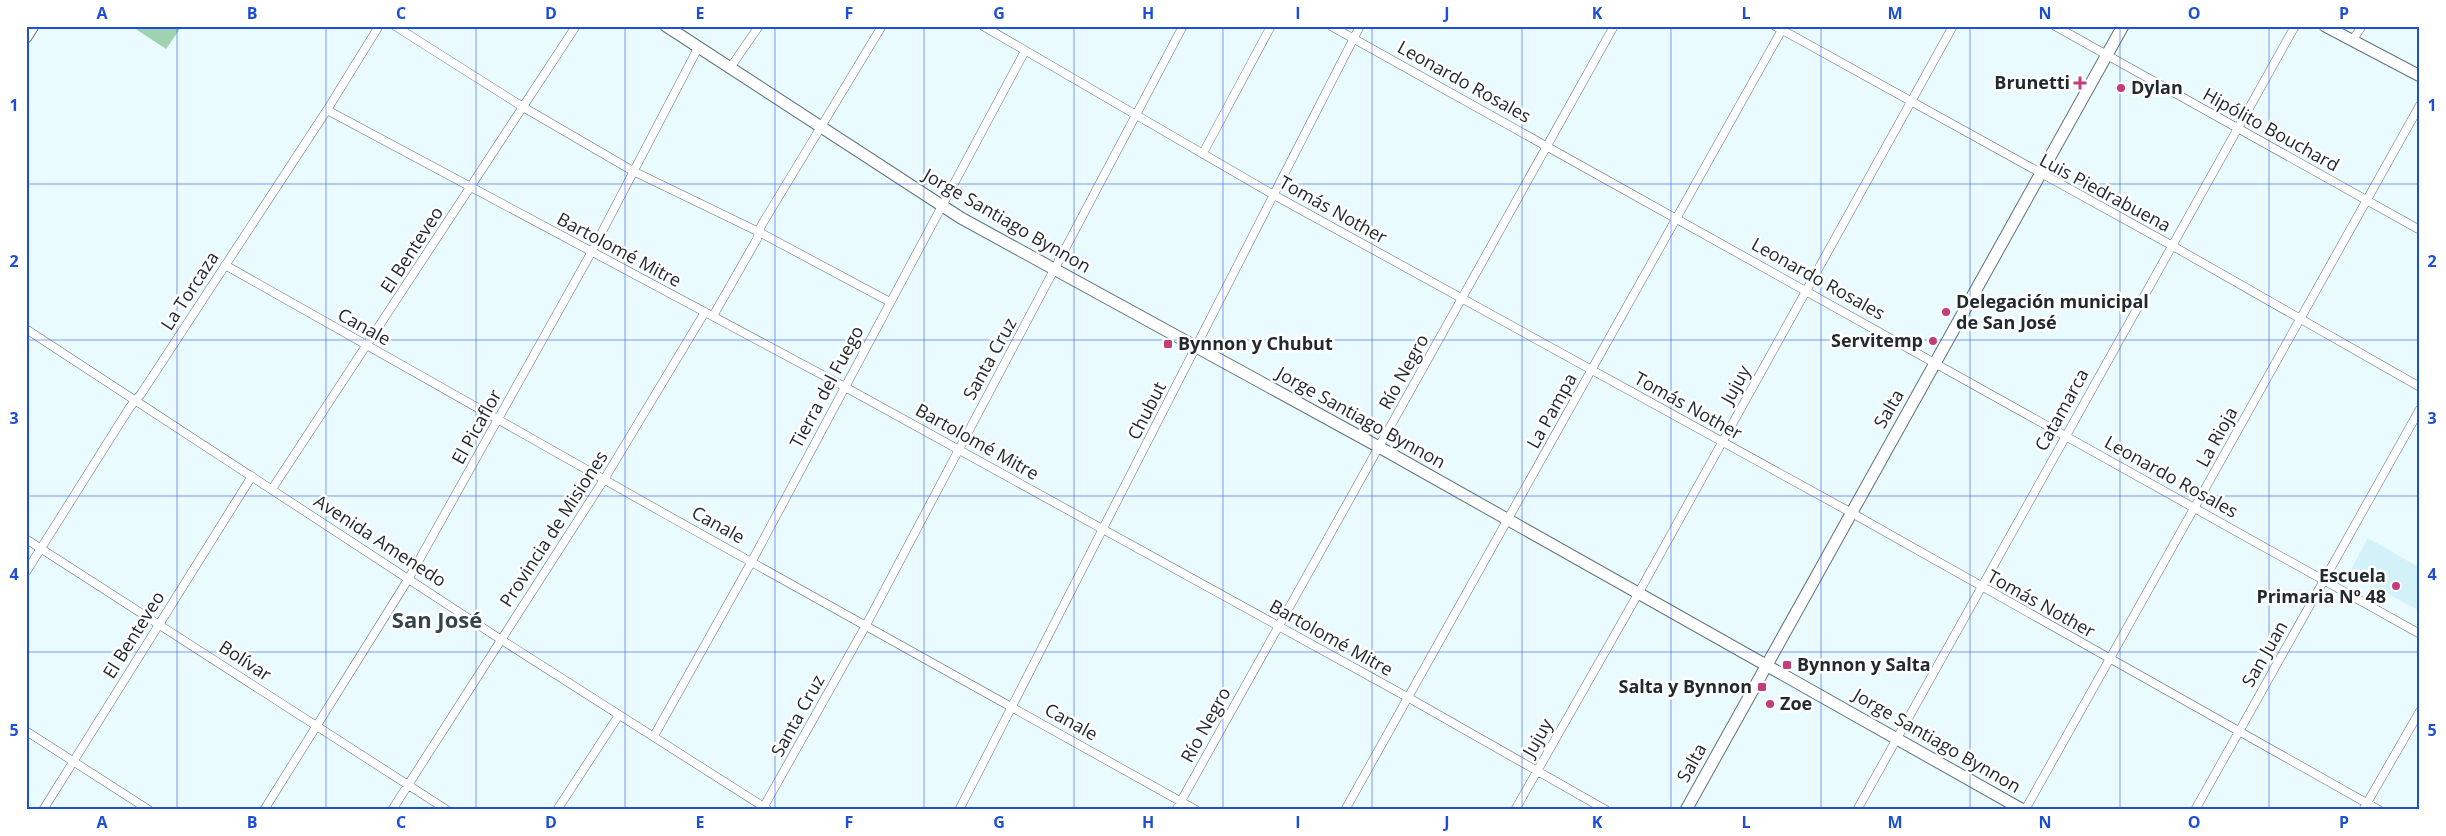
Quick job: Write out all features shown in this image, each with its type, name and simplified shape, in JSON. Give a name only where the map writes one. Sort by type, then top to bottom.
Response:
[{"type":"street","points":[[26,37],[33,26]]},
{"type":"street","name":"La Torcaza","points":[[26,572],[136,400],[327,110],[379,26]]},
{"type":"street","points":[[395,26],[523,107],[633,171],[759,232],[890,302]]},
{"type":"street","name":"El Benteveo","points":[[272,489],[368,346],[576,26]]},
{"type":"street","name":"Jorge Santiago Bynnon","points":[[666,26],[941,206],[1379,447],[2024,810]]},
{"type":"street","points":[[730,68],[760,26]]},
{"type":"street","points":[[713,316],[757,239],[759,232],[882,26]]},
{"type":"street","name":"Santa Cruz","points":[[765,809],[865,627],[958,448],[1055,270],[1183,26]]},
{"type":"street","points":[[1203,153],[1271,26]]},
{"type":"street","name":"Leonardo Rosales","points":[[1331,26],[1936,362],[2420,634]]},
{"type":"street","name":"Chubut","points":[[959,810],[1360,26]]},
{"type":"street","name":"Río Negro","points":[[1176,810],[1277,626],[1463,298],[1614,26]]},
{"type":"street","name":"Jujuy","points":[[1515,810],[1638,594],[1953,26]]},
{"type":"street","name":"Hipólito Bouchard","points":[[2055,26],[2420,230]]},
{"type":"street","name":"Salta","points":[[1686,810],[1850,512],[1936,362],[2123,26]]},
{"type":"street","name":"Catamarca","points":[[1857,810],[2295,26]]},
{"type":"street","points":[[2325,26],[2420,76]]},
{"type":"street","points":[[2352,41],[2362,26]]},
{"type":"street","name":"Tomás Nother","points":[[989,28],[1025,51],[1274,195],[1850,512],[2109,658],[2365,806],[2379,810]]},
{"type":"street","name":"Luis Piedrabuena","points":[[1781,28],[2040,175],[2171,245],[2420,387]]},
{"type":"street","name":"La Pampa","points":[[1346,810],[1781,28]]},
{"type":"street","name":"El Picaflor","points":[[264,810],[409,578],[591,253],[698,48]]},
{"type":"street","name":"Tierra del Fuego","points":[[654,736],[752,561],[1025,51]]},
{"type":"street","name":"La Rioja","points":[[2024,810],[2420,105]]},
{"type":"street","name":"Bartolomé Mitre","points":[[327,110],[958,448],[1409,698],[1606,810]]},
{"type":"street","name":"Canale","points":[[225,265],[752,561],[865,627],[1012,706],[1196,810]]},
{"type":"street","name":"Provincia de Misiones","points":[[392,810],[605,478],[705,312]]},
{"type":"street","name":"Avenida Amenedo","points":[[26,329],[500,639],[619,716],[654,736],[765,809]]},
{"type":"street","name":"San Juan","points":[[2195,810],[2420,409]]},
{"type":"street","name":"El Benteveo","points":[[43,810],[252,476]]},
{"type":"street","name":"Bolívar","points":[[26,539],[447,810]]},
{"type":"street","points":[[2365,806],[2420,711]]},
{"type":"street","points":[[557,810],[619,716]]},
{"type":"street","points":[[26,731],[149,810]]},
{"type":"shaded area","name":"Escuela Primaria Nº 48","points":[[2368,538],[2420,568],[2420,611],[2349,573]]},
{"type":"green space","points":[[131,26],[182,26],[166,49]]},
{"type":"place","name":"Brunetti","points":[[2080,83]]},
{"type":"place","name":"Dylan","points":[[2121,88]]},
{"type":"place","name":"Delegación municipal de San José","points":[[1946,312]]},
{"type":"place","name":"Servitemp","points":[[1933,341]]},
{"type":"place","name":"Bynnon y Chubut","points":[[1168,344]]},
{"type":"place","name":"Escuela Primaria Nº 48","points":[[2396,586]]},
{"type":"place","name":"Bynnon y Salta","points":[[1787,665]]},
{"type":"place","name":"Salta y Bynnon","points":[[1762,687]]},
{"type":"place","name":"Zoe","points":[[1770,704]]},
{"type":"district","name":"San José","points":[[437,620]]}]
